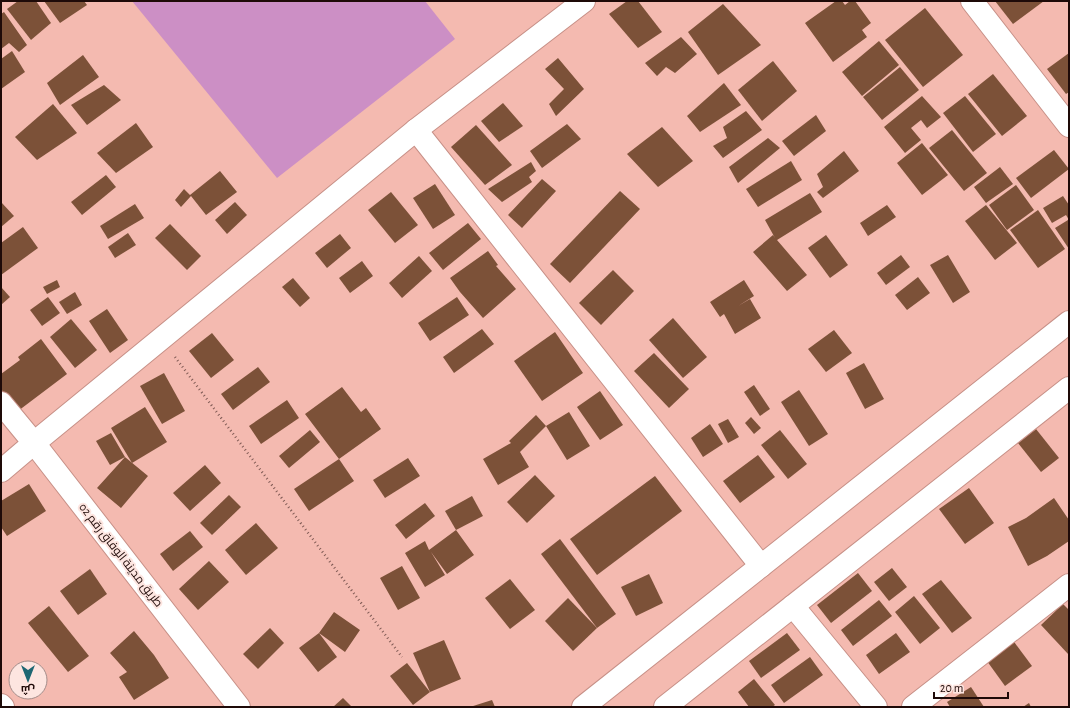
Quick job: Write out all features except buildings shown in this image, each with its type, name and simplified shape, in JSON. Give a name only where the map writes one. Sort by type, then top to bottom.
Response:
[{"type":"street","points":[[1,471],[416,130],[584,1]]},
{"type":"street","points":[[972,1],[1069,126]]},
{"type":"street","points":[[416,130],[761,566]]},
{"type":"street","points":[[583,707],[1069,322]]},
{"type":"street","points":[[666,707],[1069,388]]},
{"type":"street","name":"طريق مدينة الوفاق رقم 02","points":[[1,403],[34,443],[238,707]]},
{"type":"street","points":[[913,707],[1069,585]]},
{"type":"street","points":[[793,606],[876,707]]},
{"type":"path","points":[[161,339],[402,658]]},
{"type":"shaded area","points":[[132,1],[425,1],[455,39],[277,178]]}]
